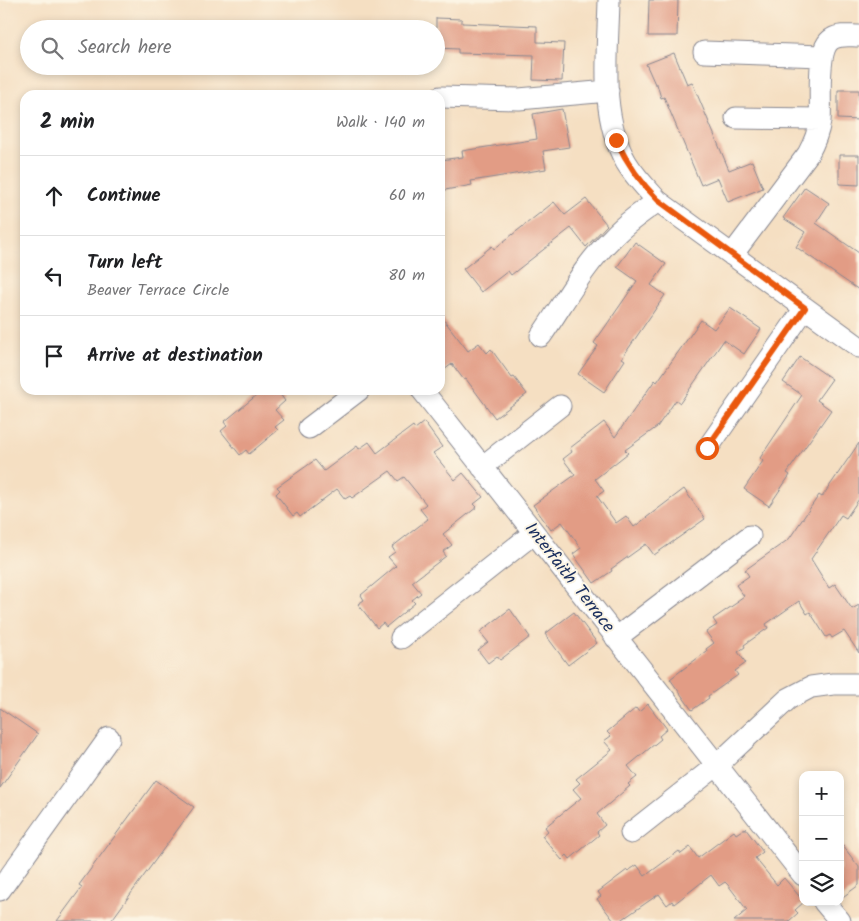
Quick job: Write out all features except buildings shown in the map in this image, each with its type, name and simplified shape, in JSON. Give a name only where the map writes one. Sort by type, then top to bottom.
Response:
[{"type":"street","points":[[609,0],[608,91],[610,118],[616,140],[640,182],[658,200],[859,347]]},
{"type":"street","points":[[732,255],[808,154],[817,138],[820,120],[822,56],[825,46],[832,39],[839,36],[859,36]]},
{"type":"street","points":[[704,52],[822,56]]},
{"type":"street","points":[[445,97],[519,99],[608,91]]},
{"type":"street","points":[[736,118],[820,120]]},
{"type":"street","points":[[541,336],[594,258],[613,236],[658,200]]},
{"type":"street","points":[[707,448],[805,308]]},
{"type":"street","points":[[309,428],[352,395]]},
{"type":"street","name":"Interfaith Terrace","points":[[426,395],[799,870]]},
{"type":"street","points":[[482,466],[560,406]]},
{"type":"street","points":[[401,638],[534,534]]},
{"type":"street","points":[[616,638],[750,536]]},
{"type":"street","points":[[631,833],[716,766],[788,699],[811,687],[833,684],[859,684]]},
{"type":"street","points":[[0,890],[109,738]]},
{"type":"street","points":[[827,906],[840,921]]},
{"type":"route","points":[[616,140],[626,162],[640,182],[658,200],[805,308],[707,448]]}]
